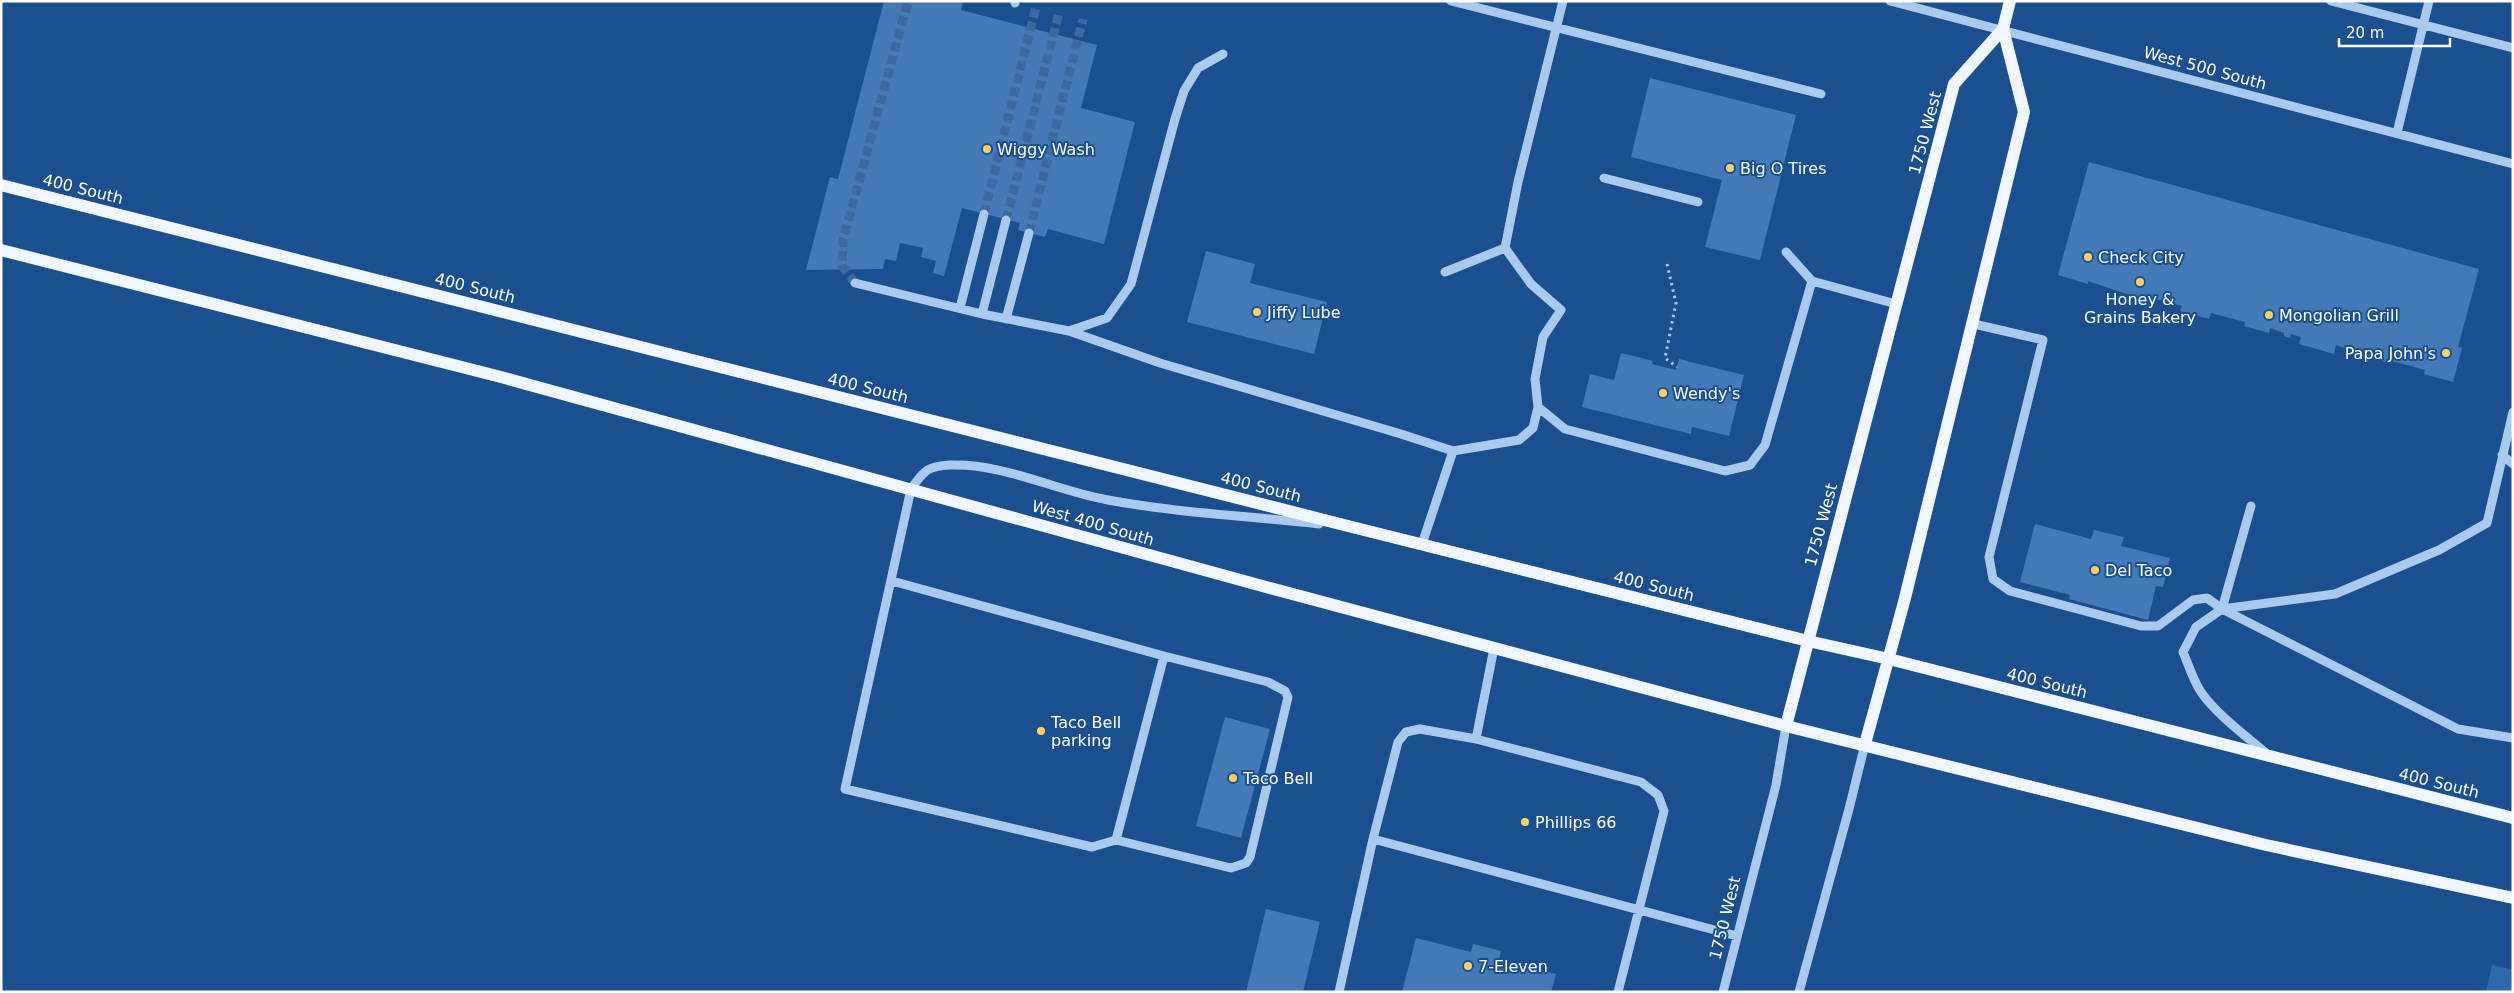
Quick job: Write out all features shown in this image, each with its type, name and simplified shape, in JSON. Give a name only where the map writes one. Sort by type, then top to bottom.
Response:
[{"type":"main road","points":[[1865,744],[1889,659],[1974,324],[2024,112],[2003,30],[2010,1]]},
{"type":"main road","name":"1750 West","points":[[1786,726],[1954,84],[2003,30]]},
{"type":"main road","name":"400 South","points":[[1,185],[1352,527],[1808,641],[1889,659],[2513,818]]},
{"type":"main road","points":[[1,250],[500,377],[911,489]]},
{"type":"main road","name":"West 400 South","points":[[911,489],[1266,588],[1494,648]]},
{"type":"main road","points":[[1494,648],[1786,726],[1865,744],[2266,845],[2513,898]]},
{"type":"street","points":[[1451,1],[1556,29],[1821,94]]},
{"type":"street","points":[[855,283],[982,314],[1069,331],[1160,363],[1453,451],[1519,440],[1533,428],[1538,407],[1535,378],[1543,337],[1561,310],[1531,284],[1504,248],[1518,182],[1563,1]]},
{"type":"street","name":"West 500 South","points":[[1890,1],[2513,164]]},
{"type":"street","points":[[2331,1],[2513,48]]},
{"type":"street","points":[[2397,134],[2429,1]]},
{"type":"street","points":[[1069,331],[1107,318],[1131,284],[1184,91],[1198,68],[1223,54]]},
{"type":"street","points":[[1604,178],[1698,202]]},
{"type":"street","points":[[960,308],[984,214]]},
{"type":"street","points":[[982,314],[1006,220]]},
{"type":"street","points":[[1006,319],[1029,233]]},
{"type":"street","points":[[1445,272],[1504,248]]},
{"type":"street","points":[[1786,252],[1812,281],[1896,304]]},
{"type":"street","points":[[1538,407],[1565,429],[1725,470],[1750,464],[1765,445],[1812,281]]},
{"type":"street","points":[[1974,324],[2043,340],[1989,557],[1993,579],[2010,591],[2141,626],[2158,626],[2193,600],[2207,598],[2222,609],[2458,729],[2513,738]]},
{"type":"street","points":[[2270,757],[2238,729],[2202,693],[2183,652],[2196,627],[2222,609],[2335,594],[2439,550],[2487,523],[2513,412]]},
{"type":"street","points":[[1422,544],[1453,451]]},
{"type":"street","points":[[2502,455],[2513,464]]},
{"type":"street","points":[[892,581],[1277,686],[1288,697],[1250,857],[1246,863],[1231,868],[1116,840],[1092,847],[845,788],[911,489],[924,470],[937,466],[952,465],[1001,472],[1106,500],[1165,509],[1352,527]]},
{"type":"street","points":[[2222,609],[2251,506]]},
{"type":"street","points":[[1476,738],[1494,648]]},
{"type":"street","points":[[1116,840],[1164,656]]},
{"type":"street","name":"1750 West","points":[[1723,992],[1776,785],[1786,726]]},
{"type":"street","points":[[1339,992],[1373,839],[1398,742],[1406,732],[1420,729],[1476,738],[1641,782],[1658,795],[1664,811],[1618,992]]},
{"type":"street","points":[[1799,992],[1865,744]]},
{"type":"street","points":[[1373,839],[1737,936]]},
{"type":"path","points":[[1667,264],[1676,303],[1665,358],[1677,368]]},
{"type":"shaded area","points":[[2492,965],[2513,970],[2513,992],[2486,992]]},
{"type":"building","name":"Wiggy Wash","points":[[884,1],[963,1],[961,10],[1097,45],[1081,108],[1135,122],[1104,244],[1048,229],[1045,237],[1029,233],[1018,230],[1020,223],[962,208],[944,276],[933,273],[936,261],[921,257],[923,248],[900,243],[896,261],[885,259],[883,269],[806,270],[830,177],[838,179]]},
{"type":"building","name":"Big O Tires","points":[[1650,78],[1796,115],[1760,260],[1705,247],[1722,180],[1631,157]]},
{"type":"building","points":[[2089,162],[2479,269],[2458,347],[2462,348],[2453,382],[2424,374],[2425,370],[2392,361],[2391,364],[2336,345],[2334,354],[2299,344],[2301,337],[2291,334],[2290,338],[2284,336],[2284,333],[2270,328],[2269,333],[2244,326],[2245,322],[2211,313],[2209,319],[2180,311],[2182,306],[2148,297],[2147,301],[2088,281],[2088,284],[2058,275]]},
{"type":"building","name":"Jiffy Lube","points":[[1206,251],[1255,264],[1250,283],[1327,302],[1314,354],[1187,322]]},
{"type":"building","name":"Wendy's","points":[[1621,353],[1653,361],[1652,364],[1676,370],[1679,359],[1744,375],[1729,436],[1692,427],[1691,434],[1582,407],[1590,374],[1614,380]]},
{"type":"building","name":"Del Taco","points":[[2035,524],[2091,539],[2094,530],[2124,537],[2121,546],[2170,558],[2163,587],[2156,586],[2148,620],[2069,599],[2070,595],[2020,582]]},
{"type":"building","name":"Taco Bell","points":[[1225,717],[1270,729],[1241,838],[1196,826]]},
{"type":"building","points":[[1266,909],[1320,922],[1303,992],[1246,992]]},
{"type":"building","name":"7-Eleven","points":[[1416,938],[1471,952],[1473,944],[1501,951],[1499,959],[1556,974],[1551,992],[1402,992]]},
{"type":"tunnel","points":[[855,283],[842,266],[843,240],[908,1]]},
{"type":"tunnel","points":[[984,214],[1036,7]]},
{"type":"tunnel","points":[[1006,220],[1059,13]]},
{"type":"tunnel","points":[[1029,233],[1083,19]]},
{"type":"place","name":"Wiggy Wash","points":[[987,149]]},
{"type":"place","name":"Big O Tires","points":[[1730,168]]},
{"type":"place","name":"Check City","points":[[2088,257]]},
{"type":"place","name":"Honey & Grains Bakery","points":[[2140,282]]},
{"type":"place","name":"Jiffy Lube","points":[[1257,312]]},
{"type":"place","name":"Mongolian Grill","points":[[2269,315]]},
{"type":"place","name":"Papa John's","points":[[2446,353]]},
{"type":"place","name":"Wendy's","points":[[1663,393]]},
{"type":"place","name":"Del Taco","points":[[2095,570]]},
{"type":"place","name":"Taco Bell parking","points":[[1041,731]]},
{"type":"place","name":"Taco Bell","points":[[1233,778]]},
{"type":"place","name":"Phillips 66","points":[[1525,822]]},
{"type":"place","name":"7-Eleven","points":[[1468,966]]}]
